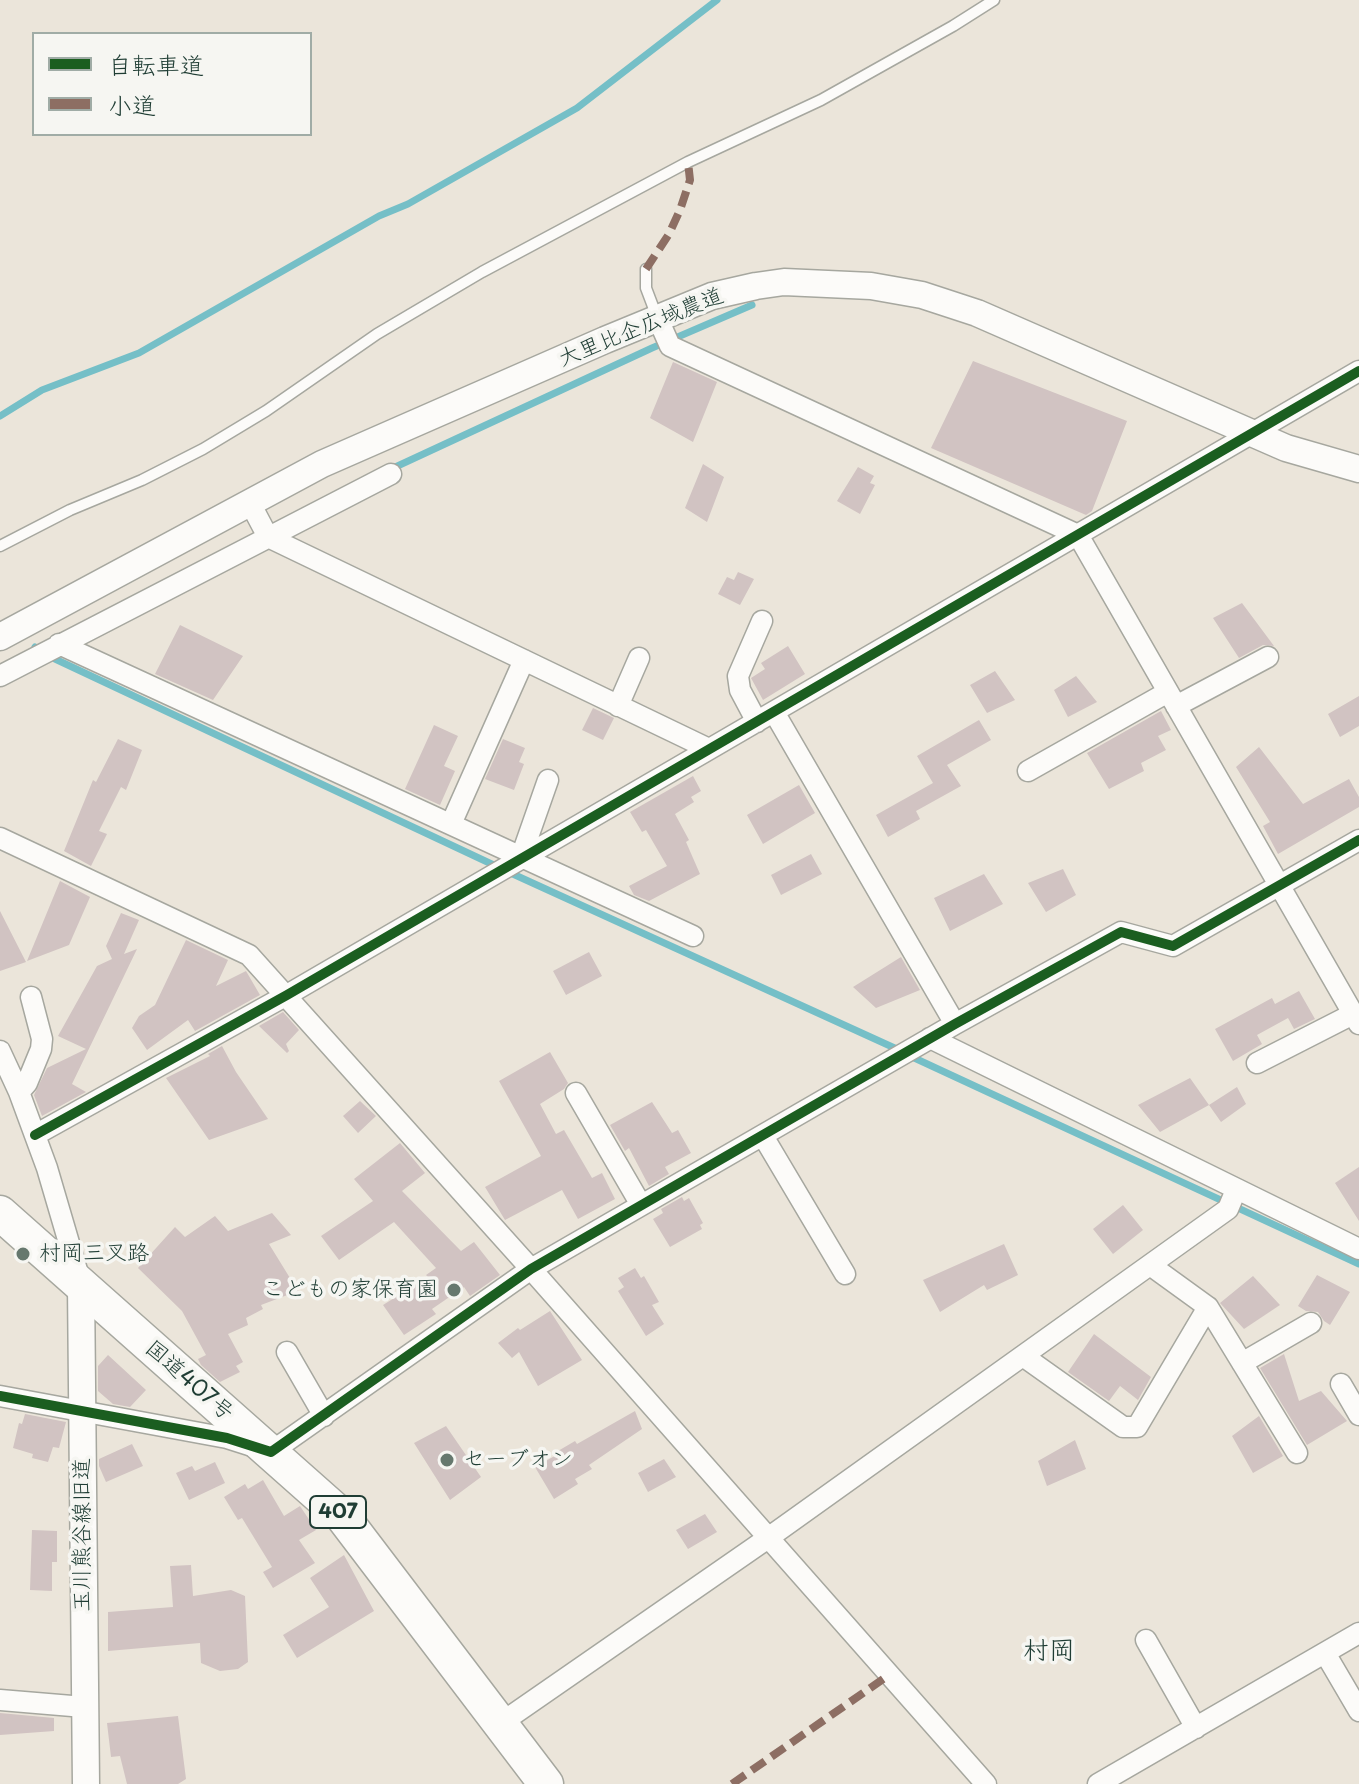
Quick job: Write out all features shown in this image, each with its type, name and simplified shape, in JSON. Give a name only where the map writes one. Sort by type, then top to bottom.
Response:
[{"type":"highway","name":"国道407号","points":[[0,1213],[343,1517],[546,1784]]},
{"type":"street","name":"大里比企広域農道","points":[[0,637],[322,464],[712,296],[784,282],[871,286],[922,295],[991,319],[1157,390],[1250,434],[1359,469]]},
{"type":"street","points":[[658,319],[670,346],[1078,535],[1356,1019],[1257,1063]]},
{"type":"street","points":[[35,1135],[287,995],[1359,371]]},
{"type":"street","points":[[0,676],[391,474]]},
{"type":"street","points":[[249,501],[268,537],[709,749]]},
{"type":"street","points":[[762,621],[738,676],[740,690],[766,717],[955,1024]]},
{"type":"street","points":[[59,644],[693,936]]},
{"type":"street","points":[[1028,771],[1172,699],[1268,657]]},
{"type":"street","points":[[618,706],[639,658]]},
{"type":"street","points":[[451,824],[524,660]]},
{"type":"street","points":[[521,857],[548,780]]},
{"type":"street","points":[[0,838],[249,955],[986,1784]]},
{"type":"street","points":[[0,1396],[227,1438],[271,1452],[531,1269],[930,1038],[1121,932],[1173,946],[1359,840]]},
{"type":"street","points":[[19,1092],[27,1083],[41,1049],[42,1039],[31,997]]},
{"type":"street","points":[[930,1038],[1232,1199],[1359,1249]]},
{"type":"street","points":[[0,1051],[35,1135],[81,1286]]},
{"type":"street","points":[[576,1093],[641,1205]]},
{"type":"street","points":[[763,1136],[845,1274]]},
{"type":"street","points":[[501,1723],[768,1538],[1150,1265],[1232,1199]]},
{"type":"street","points":[[1150,1265],[1208,1307],[1297,1453]]},
{"type":"street","name":"玉川熊谷線旧道","points":[[81,1286],[86,1784]]},
{"type":"street","points":[[1023,1356],[1123,1427],[1137,1427],[1208,1307]]},
{"type":"street","points":[[1242,1363],[1311,1323]]},
{"type":"street","points":[[287,1352],[324,1416]]},
{"type":"street","points":[[1341,1384],[1359,1415]]},
{"type":"street","points":[[1098,1784],[1359,1633]]},
{"type":"street","points":[[1146,1640],[1196,1728]]},
{"type":"street","points":[[1325,1653],[1359,1711]]},
{"type":"street","points":[[0,1700],[84,1707]]},
{"type":"lane","points":[[0,546],[203,449],[266,411],[377,334],[482,272],[664,174],[821,100],[994,0]]},
{"type":"lane","points":[[646,269],[646,288],[658,319]]},
{"type":"building","points":[[973,361],[1127,421],[1092,511],[1086,515],[931,448]]},
{"type":"building","points":[[673,362],[717,382],[693,442],[650,418]]},
{"type":"building","points":[[703,464],[724,477],[707,522],[685,508]]},
{"type":"building","points":[[858,467],[874,476],[870,483],[875,485],[860,514],[837,501]]},
{"type":"building","points":[[738,572],[754,579],[740,605],[718,594],[727,577],[734,580]]},
{"type":"building","points":[[1242,603],[1274,646],[1263,645],[1239,658],[1213,618]]},
{"type":"building","points":[[180,625],[243,656],[213,700],[155,674]]},
{"type":"building","points":[[788,646],[805,674],[763,700],[751,678],[765,669],[761,663]]},
{"type":"building","points":[[995,671],[1015,700],[987,713],[970,685]]},
{"type":"building","points":[[1076,676],[1097,702],[1068,717],[1054,690]]},
{"type":"building","points":[[1359,696],[1359,726],[1340,737],[1328,714]]},
{"type":"building","points":[[593,708],[614,718],[603,740],[582,730]]},
{"type":"building","points":[[1161,711],[1171,730],[1158,736],[1166,750],[1141,763],[1144,771],[1109,789],[1087,753]]},
{"type":"building","points":[[979,720],[991,740],[947,765],[961,786],[916,811],[920,819],[888,837],[876,815],[933,783],[917,756]]},
{"type":"building","points":[[434,725],[458,736],[444,766],[455,771],[440,805],[405,789]]},
{"type":"building","points":[[118,739],[142,750],[126,790],[121,787],[99,831],[107,834],[91,866],[64,851],[93,780],[96,782]]},
{"type":"building","points":[[503,739],[525,748],[519,762],[524,764],[514,790],[485,779]]},
{"type":"building","points":[[1259,747],[1303,804],[1349,779],[1359,797],[1359,807],[1278,854],[1263,826],[1270,822],[1236,767]]},
{"type":"building","points":[[693,776],[701,791],[691,797],[694,802],[675,814],[689,840],[686,842],[700,874],[649,901],[634,895],[629,886],[667,866],[646,830],[642,832],[630,812]]},
{"type":"building","points":[[799,785],[815,813],[763,844],[747,815]]},
{"type":"building","points":[[811,854],[822,874],[781,895],[771,875]]},
{"type":"building","points":[[1063,869],[1076,895],[1046,912],[1028,883]]},
{"type":"building","points":[[984,874],[1003,904],[950,931],[934,898]]},
{"type":"building","points":[[60,881],[90,897],[69,945],[27,961]]},
{"type":"building","points":[[0,911],[26,962],[0,971]]},
{"type":"building","points":[[121,913],[139,920],[124,954],[137,949],[72,1084],[86,1092],[42,1116],[34,1095],[47,1068],[86,1049],[58,1036],[97,966],[112,959],[106,946]]},
{"type":"building","points":[[186,940],[228,960],[216,986],[246,971],[260,995],[195,1031],[188,1020],[147,1050],[132,1028],[139,1016],[155,1005]]},
{"type":"building","points":[[589,952],[602,976],[566,995],[553,971]]},
{"type":"building","points":[[901,957],[920,990],[876,1008],[853,987]]},
{"type":"building","points":[[1299,991],[1315,1019],[1294,1029],[1288,1018],[1257,1035],[1262,1044],[1233,1061],[1215,1029],[1272,998],[1275,1004]]},
{"type":"building","points":[[283,1012],[299,1030],[286,1044],[287,1053],[259,1026]]},
{"type":"building","points":[[222,1046],[268,1119],[209,1140],[166,1078],[210,1056],[208,1054]]},
{"type":"building","points":[[550,1052],[568,1083],[540,1104],[556,1134],[564,1130],[592,1178],[602,1173],[615,1199],[578,1219],[562,1190],[505,1220],[485,1187],[541,1156],[499,1081]]},
{"type":"building","points":[[1190,1078],[1209,1105],[1160,1132],[1138,1105]]},
{"type":"building","points":[[1237,1087],[1246,1104],[1221,1122],[1209,1105]]},
{"type":"building","points":[[360,1101],[376,1116],[358,1133],[343,1116]]},
{"type":"building","points":[[652,1102],[672,1133],[678,1130],[691,1153],[665,1167],[669,1174],[649,1186],[629,1148],[625,1151],[610,1125]]},
{"type":"building","points":[[400,1143],[425,1173],[402,1191],[461,1251],[474,1242],[500,1275],[470,1296],[464,1287],[432,1309],[436,1314],[404,1335],[383,1305],[428,1277],[426,1275],[436,1268],[394,1222],[339,1260],[321,1236],[373,1201],[354,1179]]},
{"type":"building","points":[[1359,1167],[1359,1221],[1335,1183]]},
{"type":"building","points":[[682,1197],[684,1201],[689,1198],[703,1223],[700,1225],[702,1229],[670,1247],[653,1219],[663,1213],[661,1209]]},
{"type":"building","points":[[1123,1205],[1143,1230],[1113,1254],[1093,1229]]},
{"type":"building","points":[[272,1213],[291,1235],[269,1244],[298,1291],[261,1305],[263,1309],[246,1318],[248,1325],[228,1334],[243,1362],[236,1366],[240,1372],[220,1382],[201,1365],[198,1359],[206,1355],[182,1311],[138,1268],[175,1227],[185,1237],[215,1216],[228,1231]]},
{"type":"building","points":[[1004,1244],[1018,1275],[987,1290],[984,1285],[940,1312],[923,1280]]},
{"type":"building","points":[[635,1268],[641,1278],[644,1276],[659,1302],[652,1305],[664,1324],[646,1336],[618,1291],[624,1287],[618,1278]]},
{"type":"building","points":[[1317,1275],[1350,1292],[1330,1325],[1318,1312],[1306,1311],[1298,1306]]},
{"type":"building","points":[[1253,1276],[1280,1305],[1244,1329],[1220,1303]]},
{"type":"building","points":[[550,1311],[582,1360],[538,1386],[519,1352],[512,1358],[498,1343]]},
{"type":"building","points":[[1094,1334],[1151,1377],[1138,1400],[1120,1386],[1109,1401],[1068,1372]]},
{"type":"building","points":[[1284,1354],[1299,1401],[1321,1391],[1347,1421],[1307,1445],[1260,1368]]},
{"type":"building","points":[[108,1355],[146,1390],[130,1407],[113,1404],[98,1391],[98,1366]]},
{"type":"building","points":[[635,1411],[642,1429],[589,1465],[592,1469],[575,1479],[578,1484],[554,1499],[535,1467],[575,1441],[577,1444]]},
{"type":"building","points":[[25,1414],[66,1422],[59,1448],[53,1447],[48,1462],[13,1448],[19,1423],[22,1424]]},
{"type":"building","points":[[1259,1416],[1283,1456],[1253,1473],[1232,1436]]},
{"type":"building","name":"セーブオン","points":[[446,1426],[481,1477],[450,1500],[414,1443]]},
{"type":"building","points":[[1075,1440],[1086,1469],[1047,1486],[1038,1461]]},
{"type":"building","points":[[132,1444],[143,1466],[106,1482],[99,1459]]},
{"type":"building","points":[[664,1459],[676,1477],[648,1492],[638,1473]]},
{"type":"building","points":[[215,1462],[225,1483],[189,1500],[176,1473],[192,1466],[195,1471]]},
{"type":"building","points":[[263,1480],[284,1516],[300,1506],[316,1530],[299,1540],[315,1563],[273,1588],[263,1572],[272,1567],[242,1518],[238,1520],[224,1497],[245,1484],[248,1489]]},
{"type":"building","points":[[705,1514],[717,1532],[688,1549],[676,1530]]},
{"type":"building","points":[[32,1530],[57,1531],[57,1562],[52,1562],[52,1591],[30,1590]]},
{"type":"building","points":[[344,1555],[374,1611],[297,1658],[283,1635],[329,1607],[310,1578]]},
{"type":"building","points":[[191,1565],[193,1596],[231,1590],[245,1596],[248,1662],[238,1669],[220,1671],[201,1663],[200,1643],[108,1651],[108,1612],[173,1607],[170,1566]]},
{"type":"building","points":[[0,1713],[54,1718],[54,1731],[0,1735]]},
{"type":"building","points":[[178,1716],[186,1779],[178,1784],[127,1784],[120,1756],[111,1757],[107,1723]]},
{"type":"waterway","points":[[0,416],[42,390],[139,353],[379,216],[408,204],[577,108],[717,0]]},
{"type":"waterway","points":[[391,469],[752,305]]},
{"type":"waterway","points":[[35,647],[515,875],[899,1050]]},
{"type":"waterway","points":[[910,1056],[1359,1264]]},
{"type":"marked path","points":[[646,269],[669,234],[680,210],[690,180],[688,162]]},
{"type":"marked path","points":[[732,1784],[889,1675]]},
{"type":"cycle path","points":[[35,1135],[287,995],[1359,371]]},
{"type":"cycle path","points":[[0,1396],[227,1438],[271,1452],[531,1269],[955,1024],[1121,932],[1173,946],[1359,840]]},
{"type":"place","name":"村岡三叉路","points":[[23,1254]]},
{"type":"place","name":"こどもの家保育園","points":[[454,1290]]},
{"type":"place","name":"セーブオン","points":[[447,1460]]},
{"type":"district","name":"村岡","points":[[1049,1652]]}]
